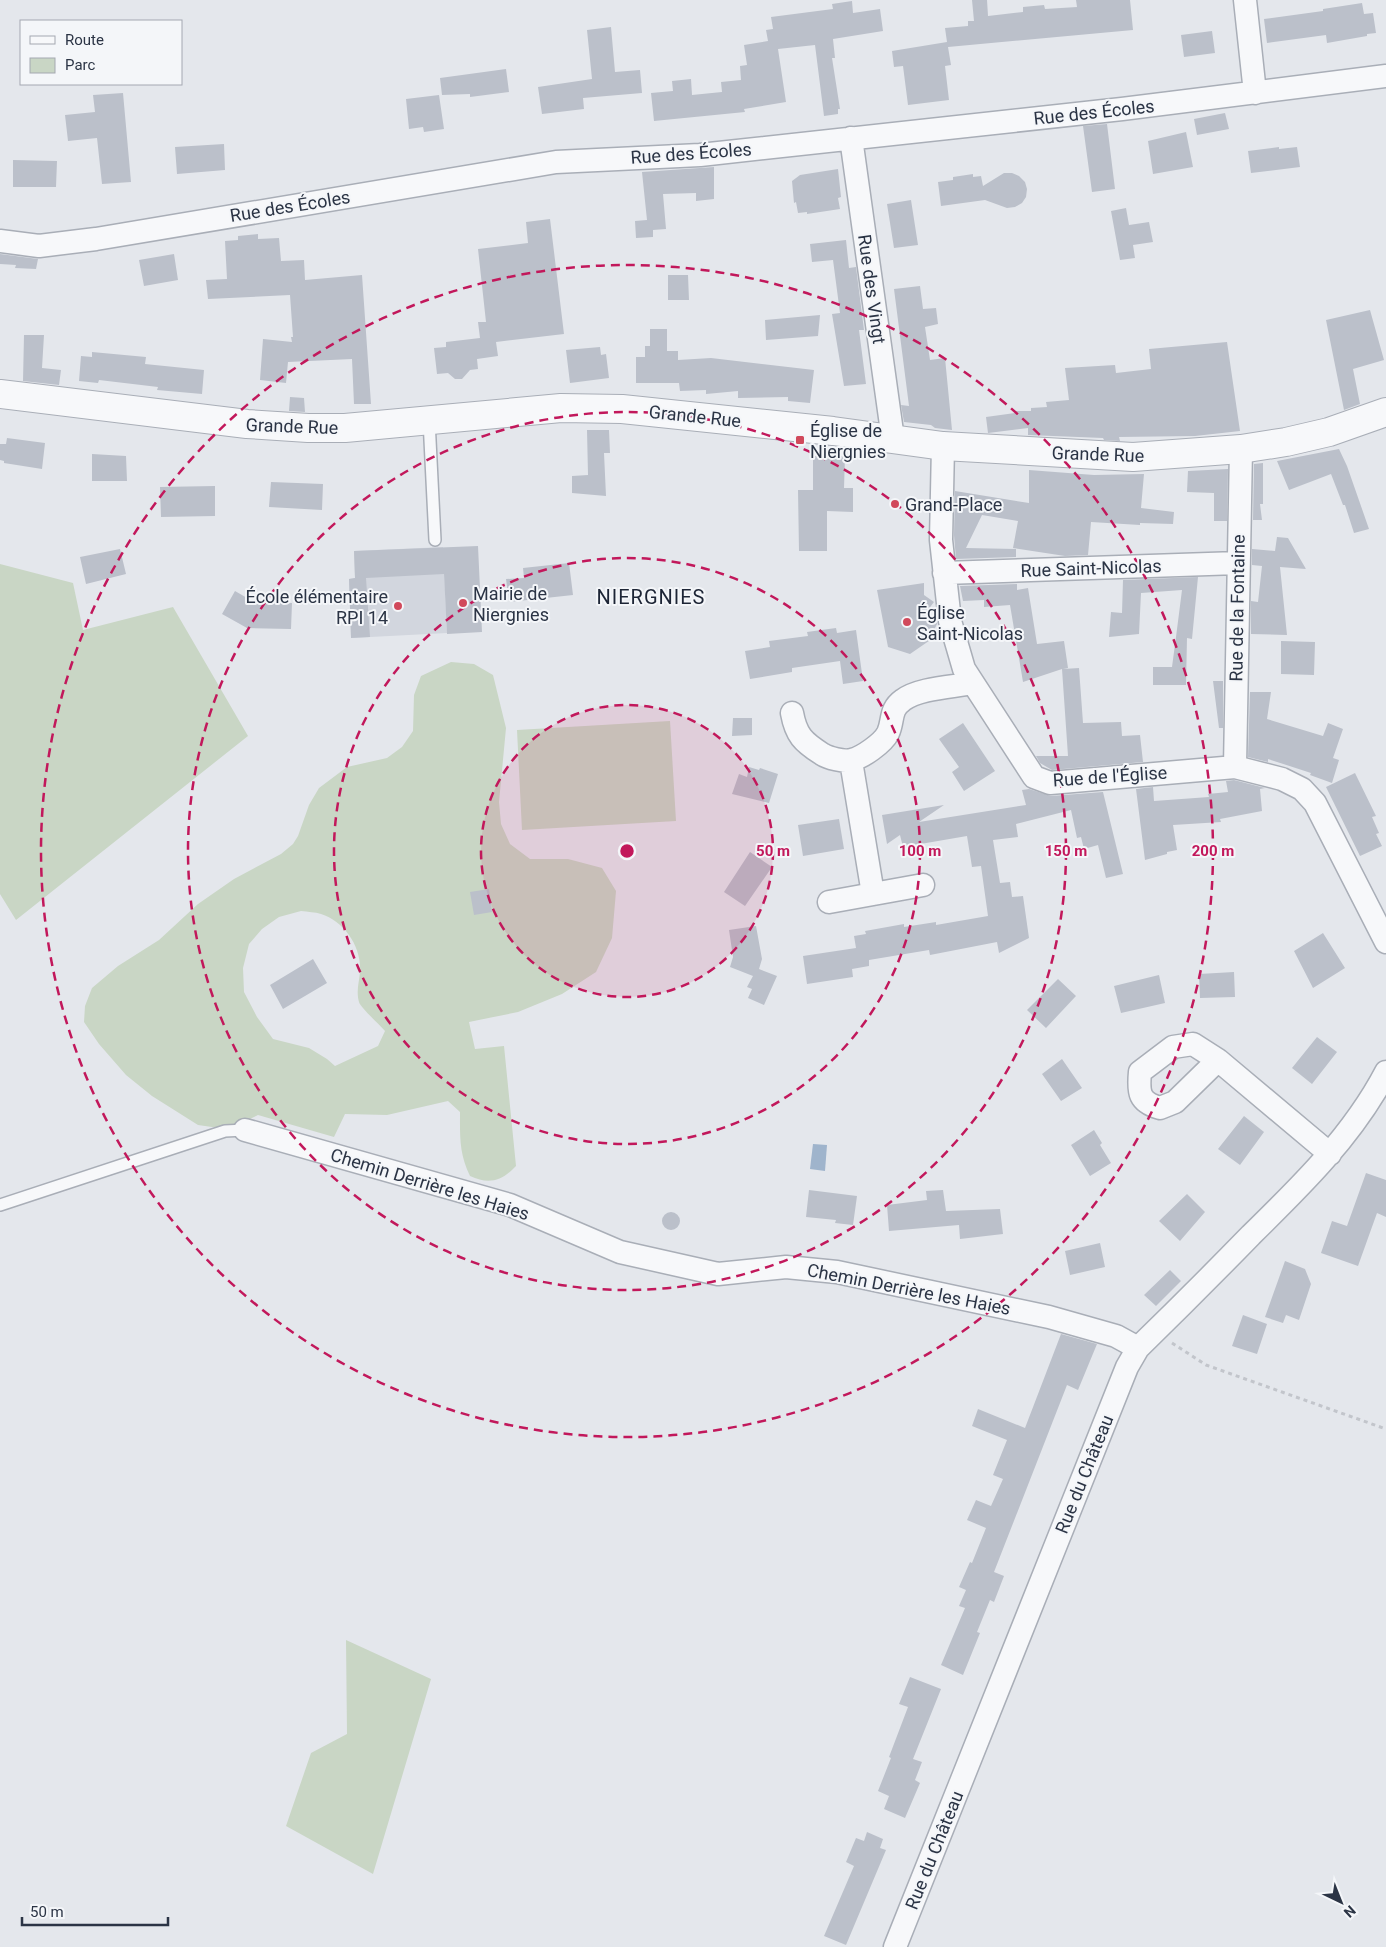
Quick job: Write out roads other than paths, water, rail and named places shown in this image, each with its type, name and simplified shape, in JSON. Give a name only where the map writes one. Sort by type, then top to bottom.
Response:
[{"type":"street","points":[[1245,0],[1255,93]]},
{"type":"street","name":"Rue des Écoles","points":[[0,241],[38,246],[86,240],[556,162],[700,155],[1255,93],[1386,76]]},
{"type":"street","name":"Rue des Vingt","points":[[851,138],[893,439]]},
{"type":"street","name":"Grande Rue","points":[[0,394],[204,420],[272,426],[345,428],[514,412],[591,408],[682,414],[944,446],[1133,457],[1241,449],[1286,442],[1329,432],[1386,412]]},
{"type":"street","name":"Rue de l'Église","points":[[944,446],[940,540],[950,621],[964,669],[1034,777],[1050,782],[1235,767],[1282,779],[1302,788],[1314,802],[1386,942]]},
{"type":"street","name":"Rue de la Fontaine","points":[[1235,767],[1241,449]]},
{"type":"street","name":"Rue Saint-Nicolas","points":[[944,573],[1238,563]]},
{"type":"street","points":[[792,713],[795,729],[807,745],[827,757],[851,761],[872,750],[888,734],[893,711],[902,701],[913,694],[973,683]]},
{"type":"street","points":[[851,761],[873,894]]},
{"type":"street","points":[[829,902],[923,885]]},
{"type":"street","points":[[1218,1060],[1330,1154]]},
{"type":"street","name":"Rue du Château","points":[[895,1947],[1127,1367],[1138,1348],[1330,1154],[1375,1093],[1386,1072]]},
{"type":"street","name":"Chemin Derrière les Haies","points":[[245,1130],[510,1205],[620,1252],[718,1274],[786,1267],[837,1272],[1049,1317],[1116,1336],[1138,1348]]},
{"type":"lane","points":[[429,420],[435,540]]},
{"type":"lane","points":[[0,1205],[224,1131],[245,1130]]},
{"type":"water","points":[[813,1144],[827,1145],[825,1171],[810,1169]]},
{"type":"place","name":"Église de Niergnies","points":[[800,440]]},
{"type":"place","name":"Grand-Place","points":[[895,504]]},
{"type":"place","name":"Mairie de Niergnies","points":[[463,603]]},
{"type":"place","name":"École élémentaire RPI 14","points":[[398,606]]},
{"type":"place","name":"Église Saint-Nicolas","points":[[907,622]]},
{"type":"district","name":"NIERGNIES","points":[[651,597]]}]
